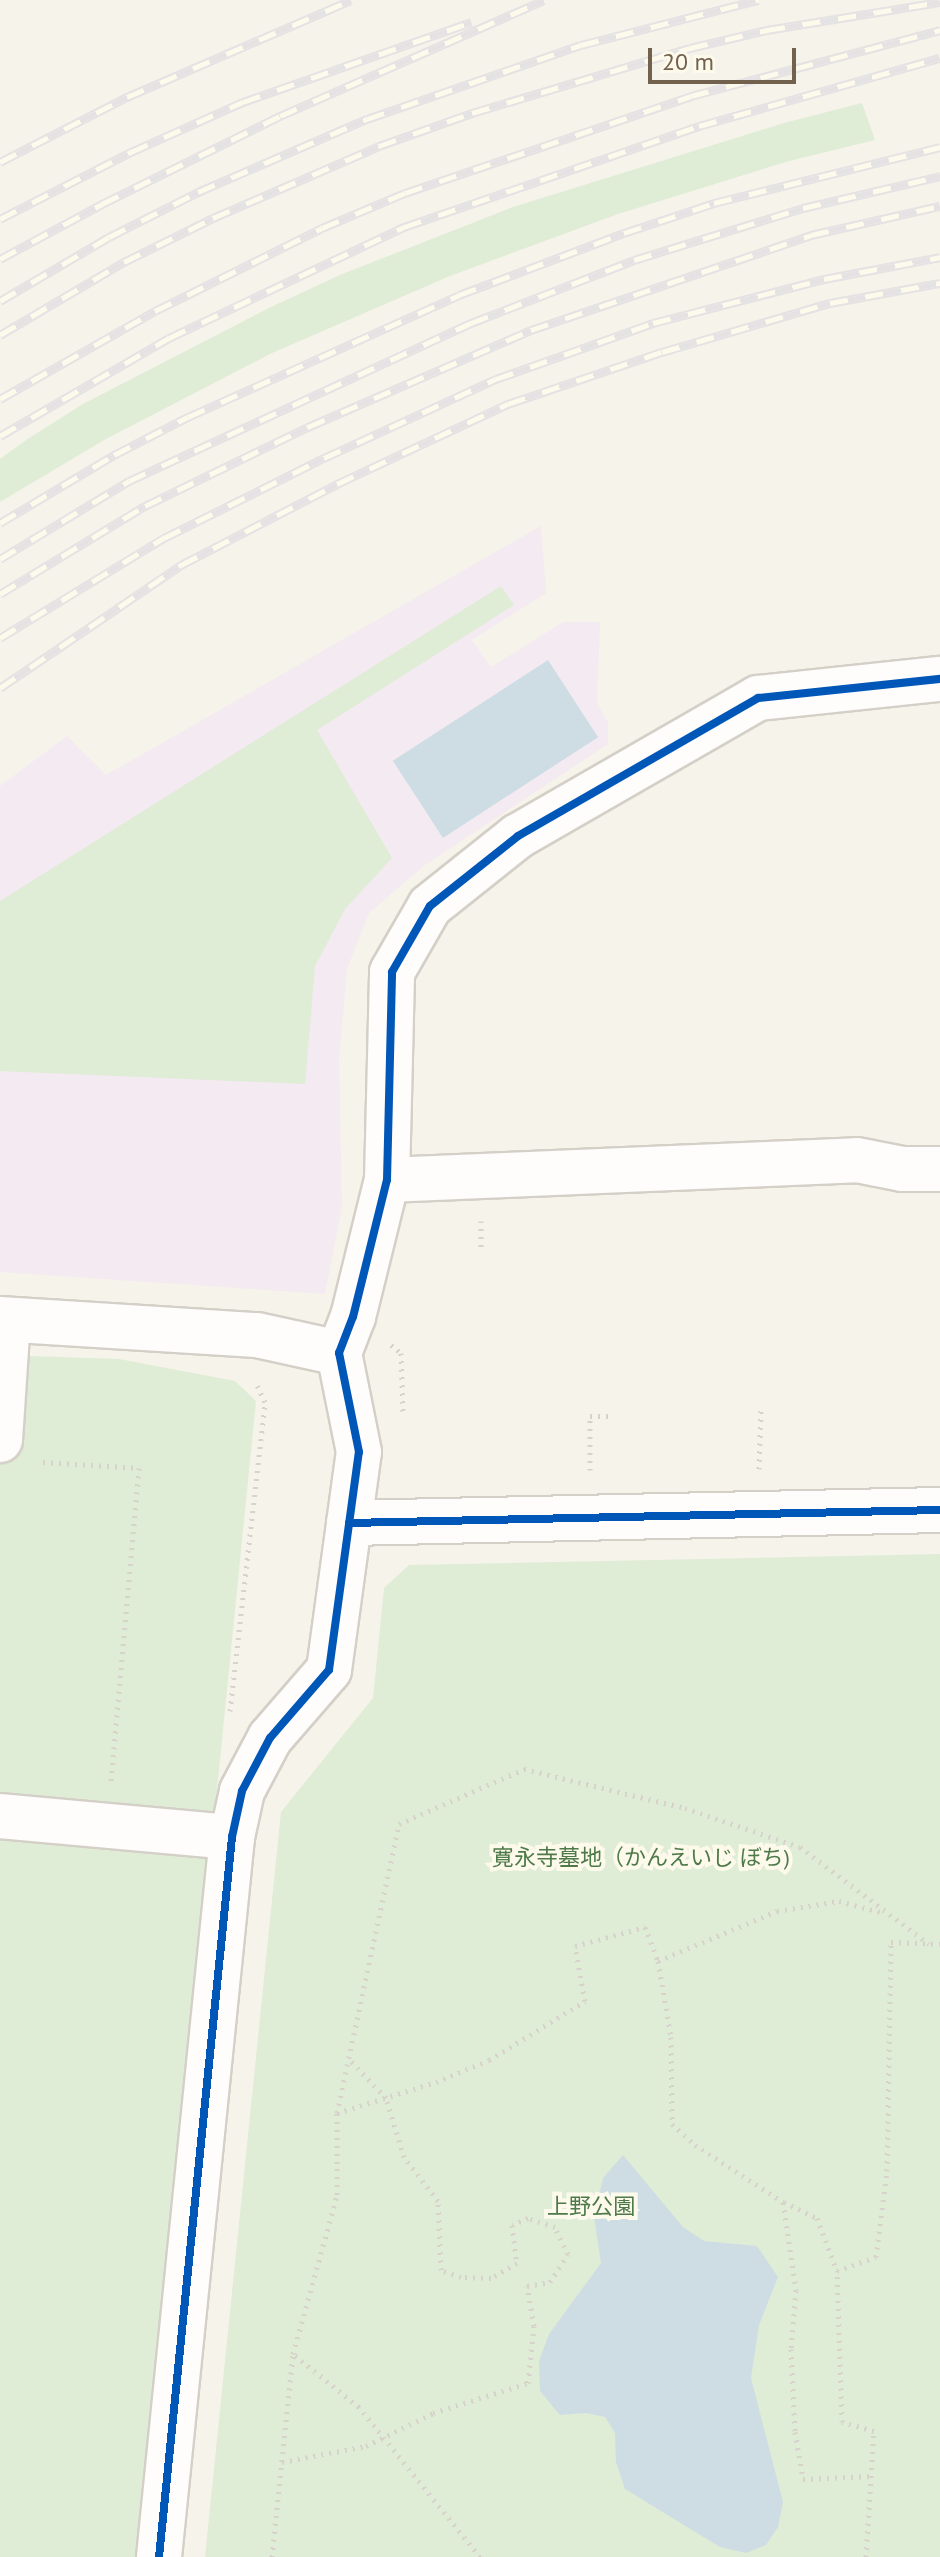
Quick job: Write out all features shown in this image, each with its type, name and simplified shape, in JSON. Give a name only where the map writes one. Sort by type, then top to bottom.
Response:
[{"type":"street","points":[[159,2557],[232,1837],[242,1791],[270,1738],[329,1670],[359,1452],[339,1353],[353,1317],[387,1180],[392,972],[430,906],[518,836],[758,698],[940,679]]},
{"type":"street","points":[[387,1180],[857,1160],[903,1169],[940,1169]]},
{"type":"street","points":[[16,1451],[4,1320],[257,1335],[339,1353]]},
{"type":"street","points":[[349,1523],[940,1510]]},
{"type":"street","points":[[0,1816],[232,1837]]},
{"type":"path","points":[[229,1716],[265,1402],[254,1380]]},
{"type":"path","points":[[759,1461],[761,1410]]},
{"type":"path","points":[[590,1476],[590,1416],[610,1416]]},
{"type":"path","points":[[16,1451],[139,1468],[107,1825]]},
{"type":"path","points":[[272,2557],[293,2354],[337,2195],[337,2113],[399,1824],[524,1769],[685,1808],[800,1847],[929,1944]]},
{"type":"path","points":[[658,1961],[777,1911],[839,1901],[889,1914]]},
{"type":"path","points":[[337,2113],[489,2060],[585,2001],[575,1946],[645,1927],[658,1961],[671,2037],[672,2124],[695,2145],[783,2202],[817,2218],[837,2271],[842,2422],[874,2431],[866,2557]]},
{"type":"path","points":[[837,2271],[876,2257],[887,2171],[891,1942],[940,1944]]},
{"type":"path","points":[[282,2462],[366,2446],[433,2413],[528,2383],[534,2326],[527,2286],[550,2282],[568,2254],[555,2227],[528,2218],[512,2225],[517,2263],[491,2278],[461,2277],[441,2270],[438,2201],[404,2157],[386,2098],[349,2059]]},
{"type":"path","points":[[783,2202],[796,2290],[791,2349],[795,2432],[803,2479],[873,2476]]},
{"type":"path","points":[[293,2354],[359,2407],[480,2557]]},
{"type":"shaded area","points":[[541,526],[546,593],[472,640],[491,667],[563,622],[600,622],[597,703],[608,722],[608,744],[425,865],[369,913],[347,969],[339,1059],[342,1206],[325,1294],[0,1272],[0,786],[67,736],[106,775]]},
{"type":"shaded area","points":[[548,660],[598,737],[443,838],[393,761]]},
{"type":"shaded area","points":[[623,2155],[683,2227],[704,2241],[757,2246],[778,2277],[759,2325],[751,2378],[783,2502],[778,2527],[766,2545],[746,2553],[720,2547],[625,2489],[616,2462],[615,2433],[605,2417],[586,2413],[560,2415],[540,2391],[539,2361],[549,2334],[601,2263],[594,2217],[603,2178]]},
{"type":"green space","points":[[862,103],[875,140],[789,161],[618,214],[450,276],[272,353],[104,440],[0,502],[0,459],[26,440],[83,404],[340,275],[513,207],[784,123]]},
{"type":"green space","points":[[501,586],[514,605],[317,730],[392,858],[345,909],[315,966],[305,1084],[0,1071],[0,901]]},
{"type":"green space","points":[[0,1355],[119,1359],[235,1381],[256,1401],[140,2557],[0,2557]]},
{"type":"green space","name":"上野公園","points":[[940,1554],[940,2557],[205,2557],[281,1812],[373,1698],[384,1588],[409,1565]]},
{"type":"railway","points":[[0,162],[127,97],[351,0]]},
{"type":"railway","points":[[0,259],[102,204],[280,116],[544,0]]},
{"type":"railway","points":[[0,301],[109,237],[198,192],[367,119],[581,45],[758,0]]},
{"type":"railway","points":[[0,335],[124,262],[213,218],[379,146],[472,113],[690,48],[767,30],[940,2]]},
{"type":"railway","points":[[0,219],[131,152],[243,102],[471,22]]},
{"type":"railway","points":[[0,399],[155,311],[322,228],[405,193],[691,96],[940,30]]},
{"type":"railway","points":[[0,436],[169,338],[404,227],[699,126],[940,58]]},
{"type":"railway","points":[[0,523],[114,455],[188,417],[459,295],[714,203],[940,147]]},
{"type":"railway","points":[[0,559],[129,481],[471,323],[634,260],[803,208],[940,176]]},
{"type":"railway","points":[[0,594],[145,506],[308,427],[531,330],[811,235],[940,206]]},
{"type":"railway","points":[[0,638],[164,538],[324,458],[496,379],[653,323],[824,279],[940,257]]},
{"type":"railway","points":[[0,688],[181,565],[337,484],[508,404],[662,352],[830,303],[940,283]]},
{"type":"cycle path","points":[[159,2557],[232,1837],[242,1791],[270,1738],[329,1670],[359,1452],[339,1353],[353,1317],[387,1180],[392,972],[430,906],[518,836],[758,698],[940,679]]},
{"type":"cycle path","points":[[349,1523],[940,1510]]},
{"type":"park label","name":"寛永寺墓地（かんえいじ ぼち)","points":[[641,1858]]}]
